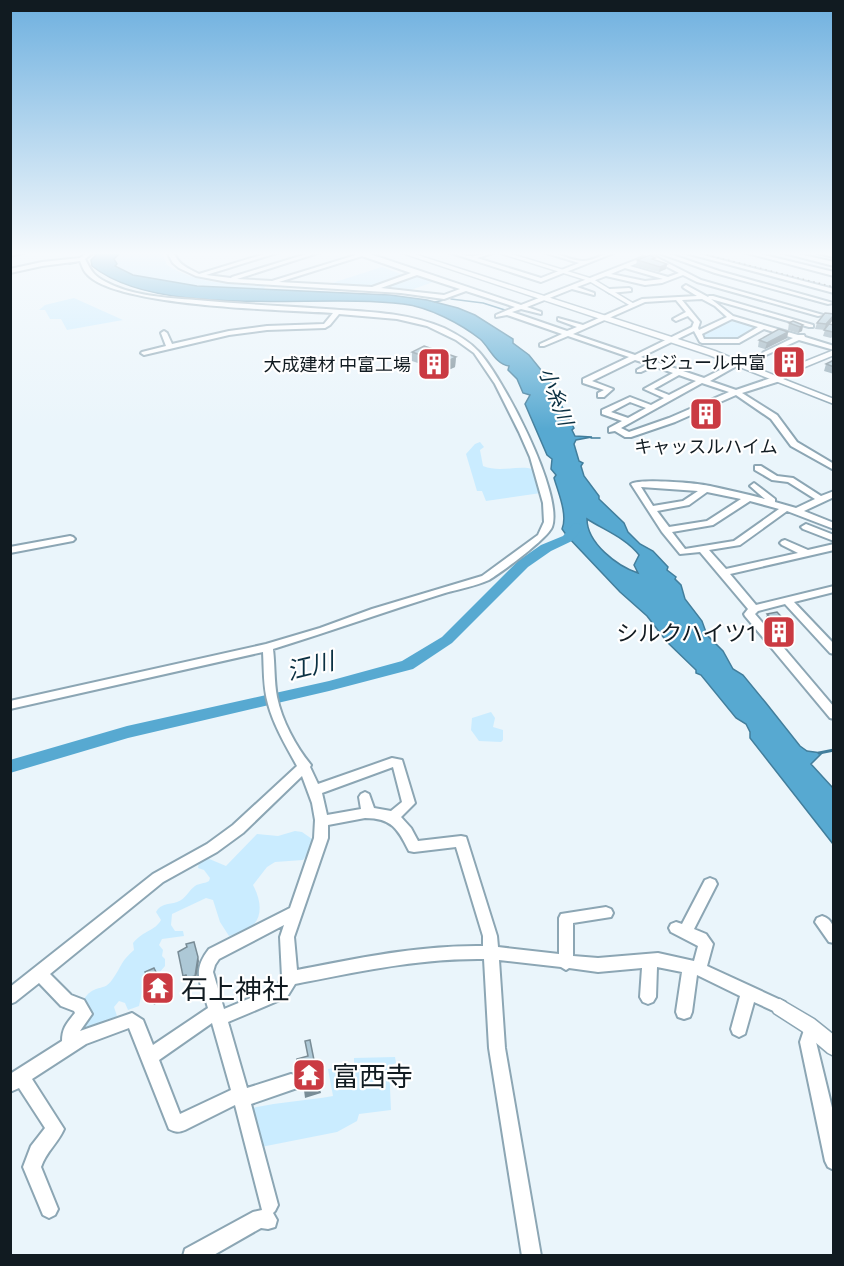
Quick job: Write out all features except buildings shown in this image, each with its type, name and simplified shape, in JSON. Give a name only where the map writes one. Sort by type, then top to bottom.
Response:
[{"type":"street","points":[[10,705],[268,647],[485,578],[545,533],[549,522],[546,495],[530,452],[500,386],[475,351],[454,336],[424,323],[379,315],[326,311]]},
{"type":"street","points":[[498,316],[513,311]]},
{"type":"street","points":[[530,311],[539,314]]},
{"type":"street","points":[[586,311],[738,363],[834,402]]},
{"type":"street","points":[[723,311],[731,317],[834,348]]},
{"type":"street","points":[[759,311],[811,326]]},
{"type":"street","points":[[806,311],[820,315]]},
{"type":"street","points":[[766,353],[799,338],[823,311]]},
{"type":"street","points":[[144,353],[229,333],[267,328],[325,326],[337,312]]},
{"type":"street","points":[[542,345],[618,312]]},
{"type":"street","points":[[508,313],[738,393],[774,417],[794,444],[832,465]]},
{"type":"street","points":[[676,319],[689,313],[697,322],[697,331],[702,341],[739,341],[764,327]]},
{"type":"street","points":[[600,395],[609,389],[586,381],[670,339],[731,317]]},
{"type":"street","points":[[560,319],[583,327]]},
{"type":"street","points":[[164,333],[171,347]]},
{"type":"street","points":[[738,363],[614,429],[628,435],[672,420],[727,395],[777,379],[783,374],[834,355]]},
{"type":"street","points":[[639,371],[653,364]]},
{"type":"street","points":[[669,398],[648,389],[679,372]]},
{"type":"street","points":[[777,379],[783,385],[834,407]]},
{"type":"street","points":[[628,421],[605,412],[630,399],[652,408]]},
{"type":"street","points":[[759,468],[775,478],[788,478],[822,500]]},
{"type":"street","points":[[782,507],[737,543],[683,552],[665,530],[635,484],[673,483],[707,488],[782,507],[834,526]]},
{"type":"street","points":[[754,486],[782,507]]},
{"type":"street","points":[[651,509],[686,502],[707,488]]},
{"type":"street","points":[[797,512],[834,493]]},
{"type":"street","points":[[665,530],[710,523],[748,498]]},
{"type":"street","points":[[806,527],[834,538]]},
{"type":"street","points":[[10,550],[70,539]]},
{"type":"street","points":[[785,543],[807,554]]},
{"type":"street","points":[[723,573],[834,547]]},
{"type":"street","points":[[703,549],[754,609]]},
{"type":"street","points":[[832,591],[754,609],[748,614],[834,715]]},
{"type":"street","points":[[787,601],[834,651]]},
{"type":"street","points":[[149,1058],[218,1015],[282,992],[290,978],[287,937],[321,838],[323,822],[305,765],[284,731],[273,698],[268,647]]},
{"type":"street","points":[[314,791],[392,762],[398,763],[409,803],[393,816]]},
{"type":"street","points":[[10,997],[158,878],[212,848],[238,829],[305,765]]},
{"type":"street","points":[[365,797],[368,813]]},
{"type":"street","points":[[323,822],[378,812],[393,816],[408,832],[414,847],[461,841],[493,953],[497,1048],[532,1256]]},
{"type":"street","points":[[684,1012],[694,968],[706,944],[702,939],[680,930],[710,884]]},
{"type":"street","points":[[192,1256],[260,1219],[268,1212],[241,1096],[205,972],[214,954],[294,913]]},
{"type":"street","points":[[566,963],[566,918],[606,913]]},
{"type":"street","points":[[822,922],[834,937]]},
{"type":"street","points":[[290,978],[382,960],[453,952],[493,953],[598,965],[650,960],[694,968],[749,992],[780,1007],[826,1037]]},
{"type":"street","points":[[648,997],[650,960]]},
{"type":"street","points":[[40,973],[66,1001],[79,1005],[84,1014],[70,1031],[69,1045]]},
{"type":"street","points":[[739,1029],[749,992]]},
{"type":"street","points":[[49,1209],[32,1167],[37,1152],[55,1129],[16,1080],[81,1038],[132,1020],[137,1026],[175,1123],[179,1124],[241,1096],[291,1082]]},
{"type":"street","points":[[826,1037],[808,1042],[834,1161]]},
{"type":"shaded area","points":[[46,311],[103,311],[123,320],[67,330],[61,319],[50,319]]},
{"type":"shaded area","points":[[731,319],[760,328],[738,340],[704,339],[703,333]]},
{"type":"shaded area","points":[[480,442],[484,447],[480,450],[483,466],[496,469],[533,469],[541,493],[486,501],[482,491],[477,491],[466,454]]},
{"type":"shaded area","points":[[491,712],[495,718],[493,727],[503,730],[501,742],[479,741],[471,730],[472,718]]},
{"type":"shaded area","points":[[295,831],[302,832],[312,839],[311,849],[303,860],[275,862],[267,867],[253,885],[259,903],[259,912],[258,919],[253,925],[239,934],[229,936],[220,922],[213,900],[206,898],[172,914],[171,925],[175,931],[183,931],[184,936],[162,939],[159,945],[163,950],[165,966],[159,973],[145,979],[139,1006],[128,1010],[125,1003],[119,1001],[114,1007],[117,1016],[77,1035],[80,1009],[86,997],[90,992],[110,982],[134,950],[133,943],[161,920],[156,912],[158,909],[177,902],[198,884],[209,881],[210,878],[204,870],[198,868],[199,862],[207,858],[226,866],[257,834],[278,836]]},
{"type":"shaded area","points":[[395,1057],[396,1063],[389,1066],[391,1110],[359,1114],[357,1121],[337,1132],[261,1147],[252,1108],[333,1096],[328,1069],[354,1065],[354,1058]]},
{"type":"water","points":[[428,311],[465,311],[513,339],[513,343],[529,355],[554,386],[554,392],[574,428],[572,430],[575,436],[592,437],[576,440],[574,444],[579,461],[583,463],[581,466],[584,476],[599,499],[624,523],[628,532],[640,544],[653,551],[668,567],[667,570],[676,577],[675,579],[681,585],[685,599],[702,621],[707,635],[723,651],[733,669],[743,675],[800,746],[807,751],[822,753],[811,764],[833,788],[833,844],[750,738],[746,724],[736,718],[701,675],[696,673],[696,670],[667,642],[647,616],[620,592],[567,536],[562,529],[563,510],[554,478],[556,475],[551,469],[552,459],[547,455],[525,404],[530,395],[523,393],[517,379],[508,370],[509,366],[496,359],[480,339],[444,317]],"holes":[[[587,519],[621,539],[639,555],[634,565],[638,573],[621,565],[598,545],[588,528]]]},
{"type":"waterway","points":[[572,333],[634,354]]},
{"type":"waterway","points":[[640,356],[667,366]]},
{"type":"waterway","points":[[710,381],[731,388]]},
{"type":"waterway","points":[[591,438],[600,438]]},
{"type":"waterway","name":"江川","points":[[10,767],[127,732],[329,686],[407,665],[447,640],[523,564],[546,548],[568,539],[578,527]]},
{"type":"waterway","points":[[819,753],[834,750]]},
{"type":"place","name":"セジュール中富","points":[[789,362]]},
{"type":"place","name":"大成建材 中富工場","points":[[434,364]]},
{"type":"place","name":"キャッスルハイム","points":[[706,414]]},
{"type":"place","name":"シルクハイツ1","points":[[779,632]]},
{"type":"place","name":"石上神社","points":[[158,988]]},
{"type":"place","name":"富西寺","points":[[309,1075]]},
{"type":"water label","name":"小糸川","points":[[557,396]]}]
